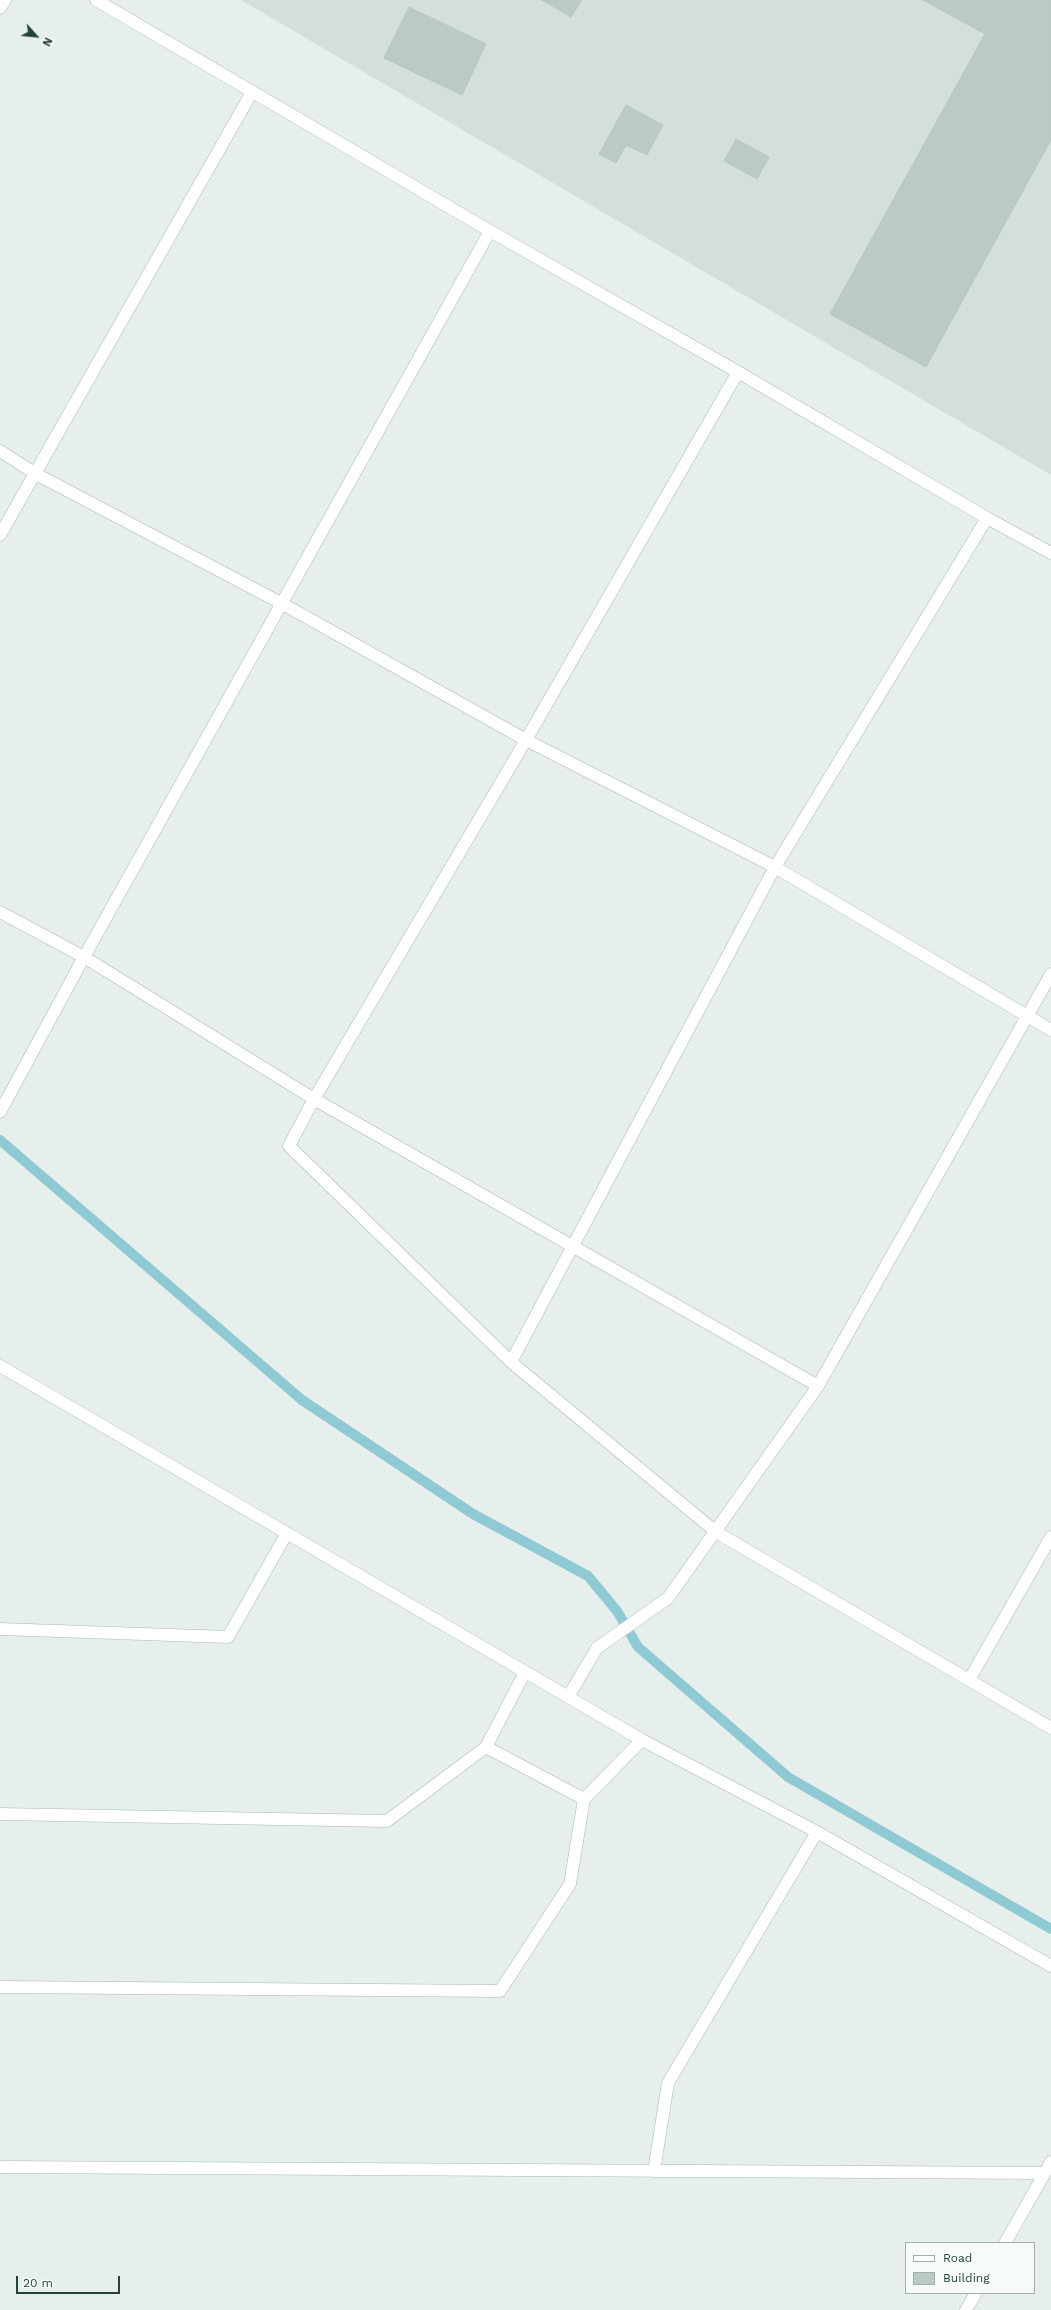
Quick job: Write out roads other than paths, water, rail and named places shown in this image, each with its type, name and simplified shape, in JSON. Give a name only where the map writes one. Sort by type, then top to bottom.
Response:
[{"type":"street","points":[[0,8],[5,0]]},
{"type":"street","points":[[96,0],[490,231],[738,372],[987,518],[1051,553]]},
{"type":"street","points":[[0,535],[252,92]]},
{"type":"street","points":[[0,1112],[84,957],[490,231]]},
{"type":"street","points":[[738,372],[526,740],[314,1099],[289,1146],[511,1362],[716,1532],[1051,1728]]},
{"type":"street","points":[[0,451],[36,474],[281,603],[526,740],[775,867],[1051,1030]]},
{"type":"street","points":[[511,1362],[775,867],[987,518]]},
{"type":"street","points":[[0,912],[84,957],[314,1099],[572,1248],[818,1386]]},
{"type":"street","points":[[568,1697],[597,1648],[668,1598],[818,1386],[1051,974]]},
{"type":"street","points":[[0,1366],[642,1740],[817,1832],[1051,1966]]},
{"type":"street","points":[[0,1629],[228,1637],[287,1533]]},
{"type":"street","points":[[969,1680],[1051,1537]]},
{"type":"street","points":[[0,1814],[387,1821],[486,1747],[525,1672]]},
{"type":"street","points":[[0,1987],[500,1991],[570,1884],[584,1800],[642,1740]]},
{"type":"street","points":[[486,1747],[584,1800]]},
{"type":"street","points":[[654,2170],[668,2083],[817,1832]]},
{"type":"street","points":[[0,2167],[654,2170],[1048,2168]]},
{"type":"street","points":[[1006,2242],[1048,2168]]},
{"type":"street","points":[[966,2310],[975,2294]]},
{"type":"waterway","points":[[0,1140],[302,1400],[473,1514],[588,1576],[617,1611],[638,1647],[788,1777],[1051,1929]]}]
